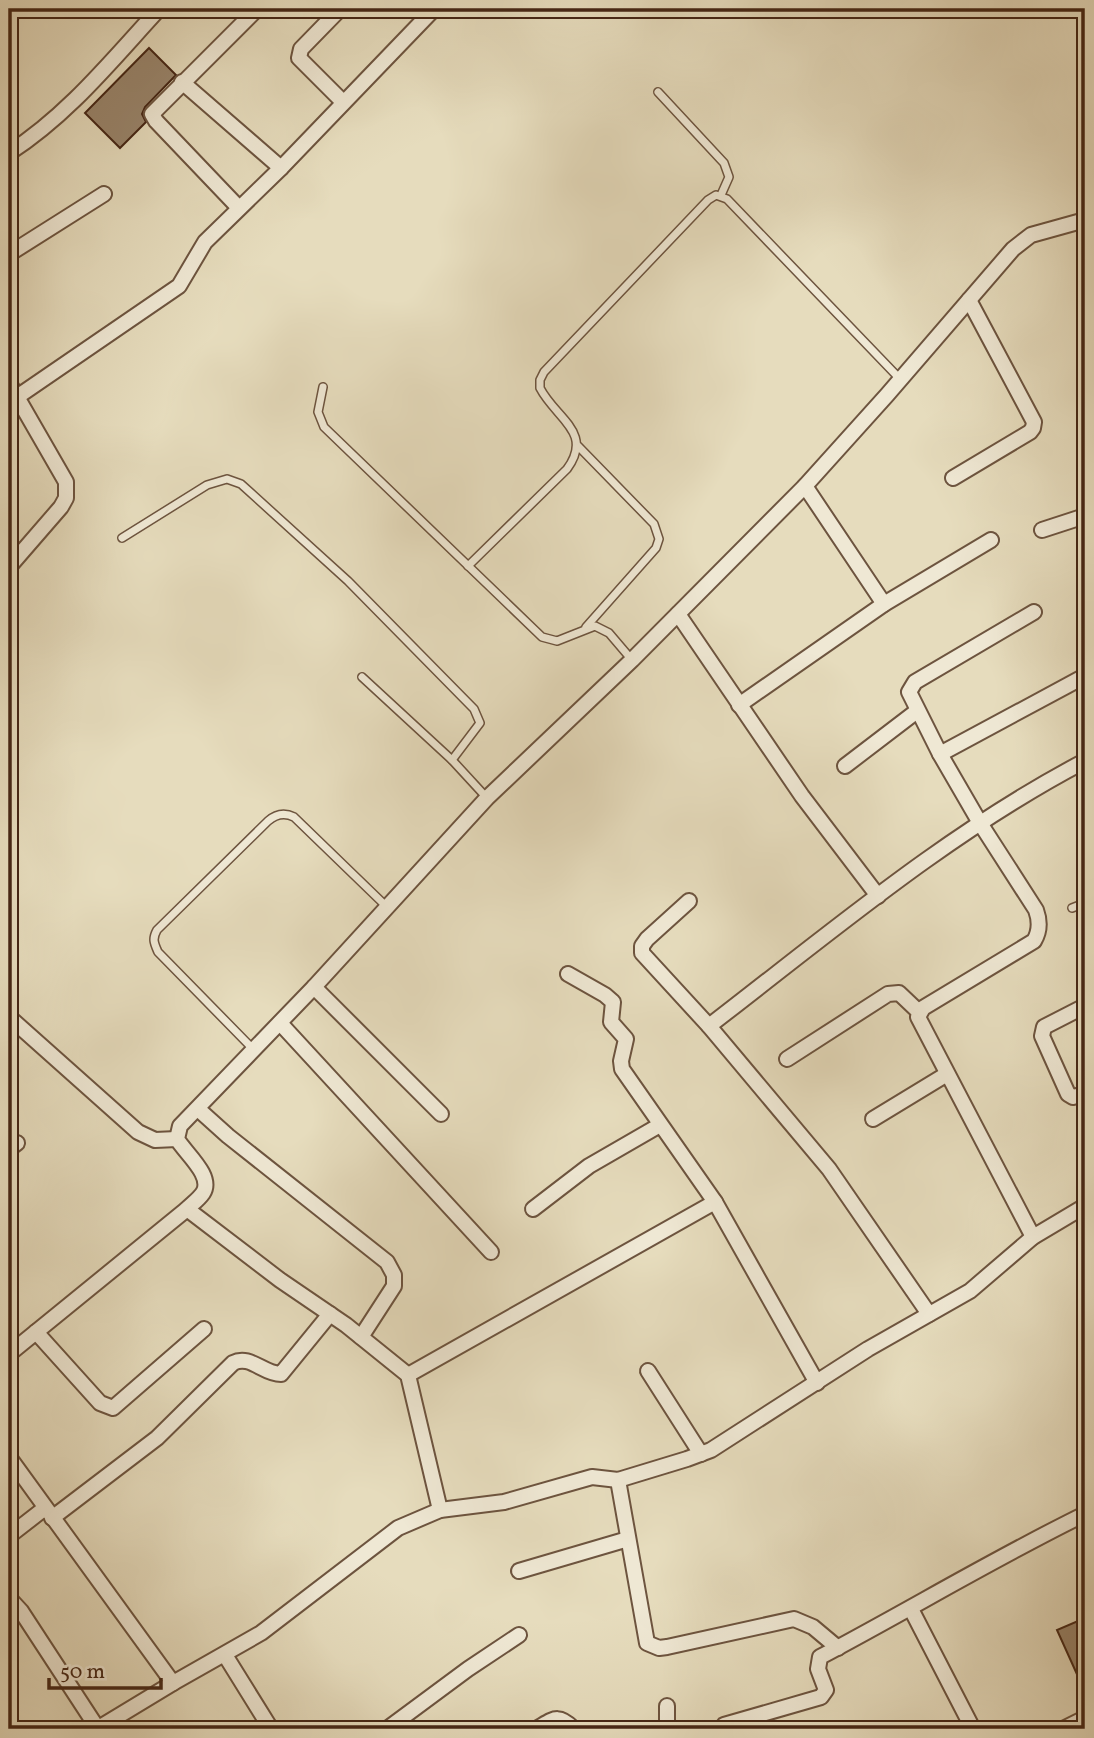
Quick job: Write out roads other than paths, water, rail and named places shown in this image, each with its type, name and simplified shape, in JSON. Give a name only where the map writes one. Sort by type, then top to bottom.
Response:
[{"type":"street","points":[[9,153],[63,113],[159,9]]},
{"type":"street","points":[[239,208],[153,117],[153,111],[257,9]]},
{"type":"street","points":[[340,9],[301,49],[299,58],[344,102]]},
{"type":"street","points":[[17,397],[178,286],[205,242],[281,168],[434,9]]},
{"type":"street","points":[[182,82],[281,168]]},
{"type":"street","points":[[9,254],[104,194]]},
{"type":"street","points":[[9,1354],[203,1193],[205,1178],[177,1139],[180,1126],[314,987],[487,798],[632,660],[805,486],[1022,240],[1044,230],[1085,220]]},
{"type":"street","points":[[953,478],[1030,432],[1034,422],[969,300]]},
{"type":"street","points":[[9,383],[53,458],[67,489],[61,507],[9,567]]},
{"type":"street","points":[[805,486],[884,604]]},
{"type":"street","points":[[1042,530],[1085,516]]},
{"type":"street","points":[[739,705],[884,604],[991,540]]},
{"type":"street","points":[[919,1012],[1027,946],[1038,934],[1039,918],[980,824],[909,692],[915,682],[1034,612]]},
{"type":"street","points":[[678,614],[802,796],[877,896]]},
{"type":"street","points":[[940,754],[1085,676]]},
{"type":"street","points":[[845,766],[917,711]]},
{"type":"street","points":[[709,1026],[877,896],[1036,787],[1085,761]]},
{"type":"street","points":[[689,901],[647,939],[642,946],[642,953],[709,1026],[829,1169],[929,1314]]},
{"type":"street","points":[[568,974],[605,995],[612,1002],[611,1022],[626,1039],[622,1069],[715,1202],[817,1383]]},
{"type":"street","points":[[314,987],[441,1114]]},
{"type":"street","points":[[787,1059],[888,994],[899,993],[919,1012],[920,1022],[1033,1237]]},
{"type":"street","points":[[1085,1006],[1044,1027],[1042,1031],[1042,1037],[1068,1094],[1073,1097],[1085,1094]]},
{"type":"street","points":[[9,1017],[138,1132],[155,1140],[177,1139]]},
{"type":"street","points":[[280,1023],[491,1252]]},
{"type":"street","points":[[873,1119],[947,1074]]},
{"type":"street","points":[[198,1109],[228,1136],[387,1262],[391,1268],[394,1286],[361,1337]]},
{"type":"street","points":[[533,1209],[589,1166],[660,1125]]},
{"type":"street","points":[[408,1375],[715,1202]]},
{"type":"street","points":[[9,1598],[21,1611],[98,1729],[278,1621],[398,1528],[440,1510],[504,1502],[592,1477],[618,1480],[701,1454],[720,1444],[868,1349],[970,1291],[1033,1237],[1085,1206]]},
{"type":"street","points":[[187,1209],[361,1337],[408,1375],[440,1510]]},
{"type":"street","points":[[9,1536],[49,1513],[157,1438],[238,1360],[248,1361],[271,1373],[281,1374],[330,1314]]},
{"type":"street","points":[[36,1332],[100,1403],[113,1408],[204,1329]]},
{"type":"street","points":[[648,1371],[701,1454]]},
{"type":"street","points":[[9,1457],[173,1683]]},
{"type":"street","points":[[618,1480],[647,1643],[667,1647],[794,1619],[813,1627],[838,1648]]},
{"type":"street","points":[[724,1725],[821,1697],[826,1690],[818,1669],[818,1660],[1007,1552],[1085,1514]]},
{"type":"street","points":[[519,1571],[628,1539]]},
{"type":"street","points":[[911,1609],[972,1729]]},
{"type":"street","points":[[387,1729],[519,1635]]},
{"type":"street","points":[[225,1655],[271,1729]]},
{"type":"street","points":[[667,1706],[667,1729]]},
{"type":"street","points":[[536,1729],[559,1718],[574,1729]]},
{"type":"street","points":[[1063,1729],[1085,1718]]},
{"type":"lane","points":[[659,92],[724,163],[729,177],[721,195]]},
{"type":"lane","points":[[721,195],[900,380]]},
{"type":"lane","points":[[586,627],[656,548],[659,539],[654,523],[578,446],[571,429],[540,388],[540,380],[544,372],[708,200],[721,195]]},
{"type":"lane","points":[[323,387],[318,412],[324,427],[542,637],[557,640],[594,626],[609,633],[632,660]]},
{"type":"lane","points":[[468,566],[567,469],[577,455],[578,446]]},
{"type":"lane","points":[[122,538],[207,485],[227,479],[242,484],[348,581],[474,709],[480,723],[477,730],[452,760]]},
{"type":"lane","points":[[362,677],[452,760],[487,798]]},
{"type":"lane","points":[[254,1050],[158,952],[154,944],[157,930],[268,821],[282,814],[294,817],[387,907]]},
{"type":"lane","points":[[1072,908],[1085,903]]}]
